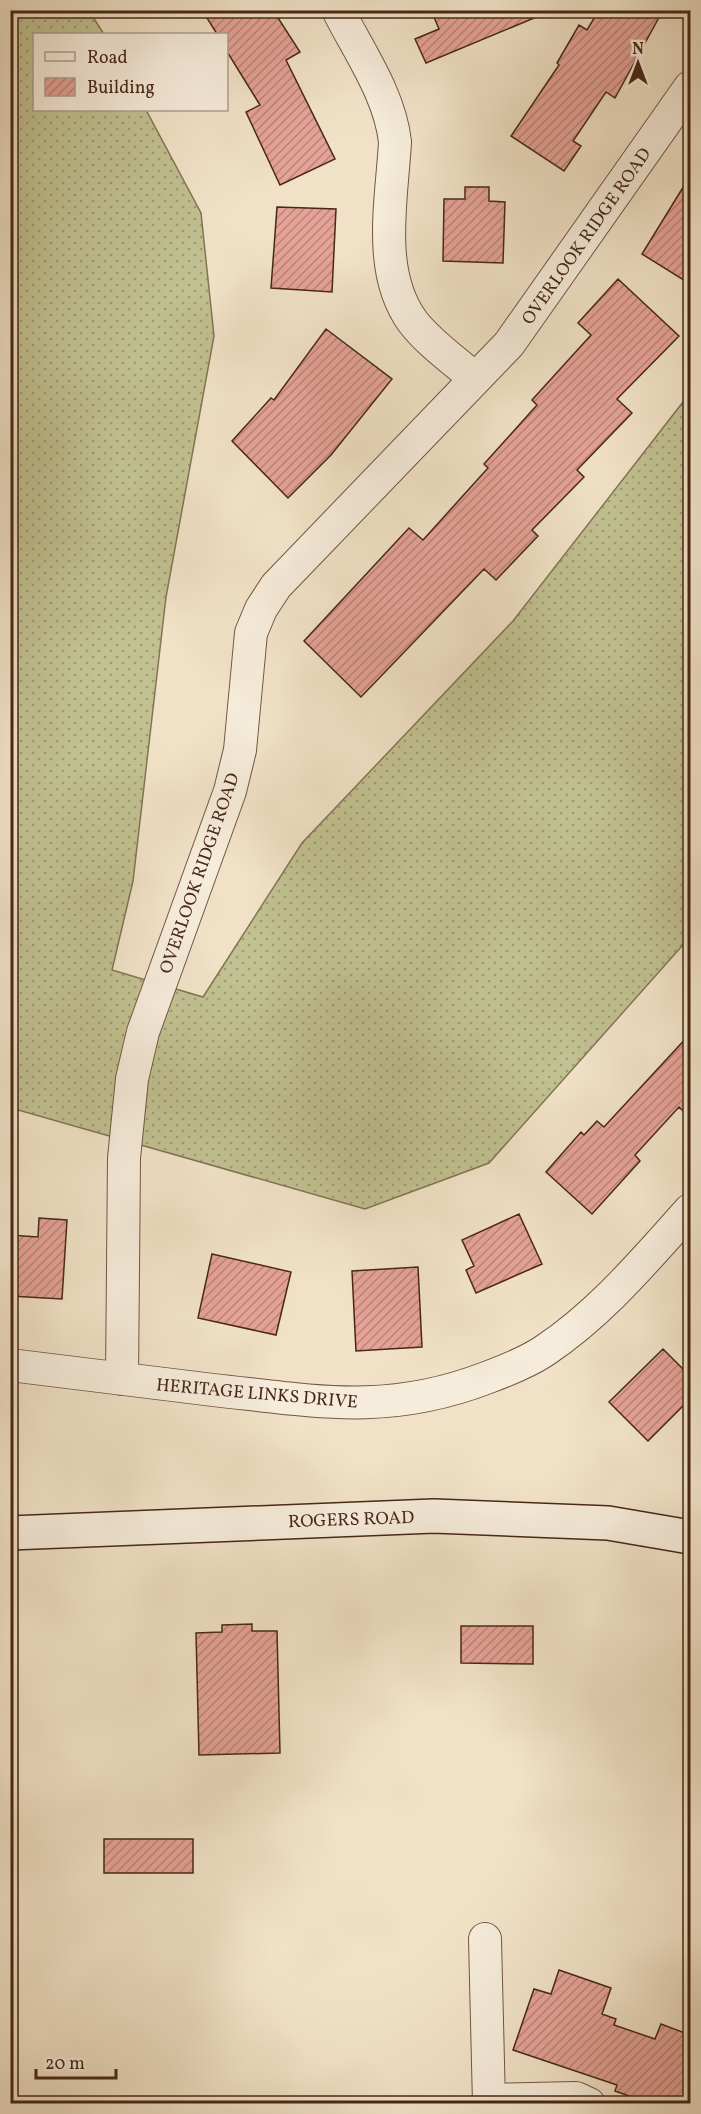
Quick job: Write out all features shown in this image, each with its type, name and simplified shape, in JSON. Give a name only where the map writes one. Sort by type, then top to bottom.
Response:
[{"type":"main road","name":"ROGERS ROAD","points":[[10,1533],[434,1516],[608,1523],[690,1537]]},
{"type":"street","points":[[338,10],[388,107],[393,125],[395,142],[390,257],[397,289],[418,328],[474,378]]},
{"type":"street","name":"OVERLOOK RIDGE ROAD","points":[[122,1379],[124,1158],[132,1079],[143,1032],[237,765],[248,644],[253,626],[266,599],[276,586],[509,344],[529,319],[690,87]]},
{"type":"street","name":"HERITAGE LINKS DRIVE","points":[[10,1365],[354,1403],[397,1402],[461,1388],[503,1372],[542,1353],[572,1331],[609,1299],[690,1210]]},
{"type":"street","points":[[485,1939],[489,2102],[576,2098],[589,2103]]},
{"type":"green space","points":[[11,11],[89,11],[103,33],[33,33],[33,111],[147,111],[201,213],[214,336],[166,597],[133,881],[112,970],[203,997],[302,843],[513,621],[690,393],[690,937],[489,1163],[365,1209],[11,1108]]},
{"type":"building","points":[[202,10],[273,10],[300,52],[286,60],[335,159],[280,185],[246,112],[260,105],[228,53],[228,33],[216,33]]},
{"type":"building","points":[[431,10],[551,11],[426,63],[415,39],[439,29]]},
{"type":"building","points":[[599,10],[663,10],[615,98],[606,92],[573,141],[581,146],[564,171],[511,136],[559,65],[557,63],[579,25],[587,30]]},
{"type":"building","points":[[690,176],[690,284],[642,254]]},
{"type":"building","points":[[465,187],[489,187],[489,201],[505,202],[503,263],[443,261],[444,199],[465,199]]},
{"type":"building","points":[[277,207],[336,209],[332,292],[271,288]]},
{"type":"building","points":[[618,279],[679,336],[617,399],[632,413],[577,470],[584,477],[532,530],[538,536],[496,580],[484,569],[361,697],[304,641],[409,528],[423,540],[488,468],[484,464],[537,405],[532,400],[591,335],[578,323]]},
{"type":"building","points":[[326,329],[392,379],[331,455],[288,498],[232,441],[271,398],[274,400]]},
{"type":"building","points":[[690,1034],[690,1118],[679,1107],[635,1155],[640,1161],[592,1214],[546,1172],[581,1132],[584,1135],[597,1121],[604,1127]]},
{"type":"building","points":[[519,1214],[542,1264],[476,1293],[466,1270],[474,1266],[462,1240]]},
{"type":"building","points":[[39,1218],[67,1220],[62,1299],[10,1296],[10,1235],[38,1237]]},
{"type":"building","points":[[212,1254],[291,1272],[276,1335],[198,1318]]},
{"type":"building","points":[[418,1267],[422,1347],[356,1351],[352,1271]]},
{"type":"building","points":[[663,1349],[690,1376],[690,1399],[648,1441],[609,1402]]},
{"type":"building","points":[[252,1624],[252,1631],[277,1631],[280,1753],[199,1755],[196,1633],[222,1632],[222,1625]]},
{"type":"building","points":[[461,1626],[533,1626],[533,1664],[461,1663]]},
{"type":"building","points":[[104,1839],[193,1839],[193,1873],[104,1873]]},
{"type":"building","points":[[559,1970],[611,1988],[602,2014],[616,2019],[614,2025],[655,2039],[661,2024],[690,2035],[690,2103],[649,2103],[615,2091],[617,2085],[513,2050],[534,1989],[551,1994]]}]
